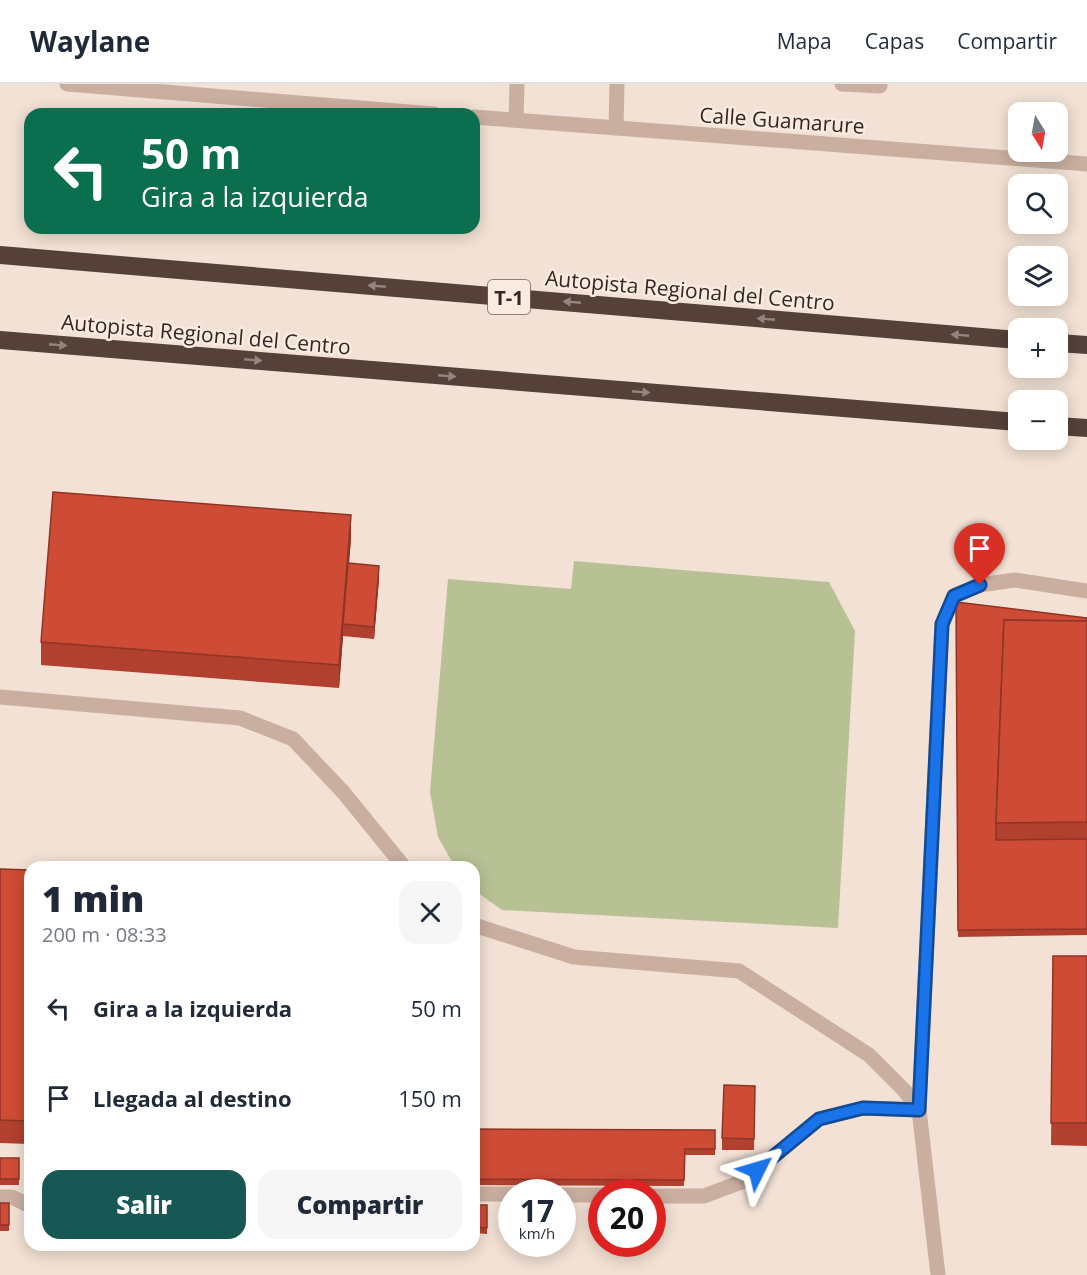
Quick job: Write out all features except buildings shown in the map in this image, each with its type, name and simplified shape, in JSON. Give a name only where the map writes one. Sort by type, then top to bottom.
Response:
[{"type":"highway","name":"Autopista Regional del Centro","points":[[0,255],[1008,339]]},
{"type":"highway","name":"Autopista Regional del Centro","points":[[0,340],[1008,421]]},
{"type":"highway","points":[[1068,344],[1087,345]]},
{"type":"highway","points":[[1068,427],[1087,428]]},
{"type":"street","points":[[67,84],[361,108]]},
{"type":"street","points":[[516,84],[516,120]]},
{"type":"street","points":[[616,128],[617,84]]},
{"type":"street","points":[[842,84],[880,86]]},
{"type":"street","name":"Calle Guamarure","points":[[480,117],[1087,164]]},
{"type":"street","points":[[938,1275],[919,1110],[942,624],[954,596],[980,585],[1015,580],[1087,591]]},
{"type":"street","points":[[0,697],[240,718],[293,740],[344,793],[399,861]]},
{"type":"street","points":[[480,927],[574,957],[739,971],[869,1055],[904,1090],[919,1110]]},
{"type":"street","points":[[666,1196],[704,1196],[744,1182],[819,1119],[863,1108],[919,1110]]},
{"type":"street","points":[[480,1194],[498,1194]]},
{"type":"street","points":[[0,1197],[12,1197],[24,1203]]},
{"type":"green space","points":[[574,561],[829,582],[855,631],[838,928],[502,910],[480,894],[480,861],[452,861],[438,837],[430,792],[448,579],[571,589]]},
{"type":"route","points":[[757,1170],[819,1119],[863,1108],[919,1110],[942,624],[954,596],[980,585]]}]
